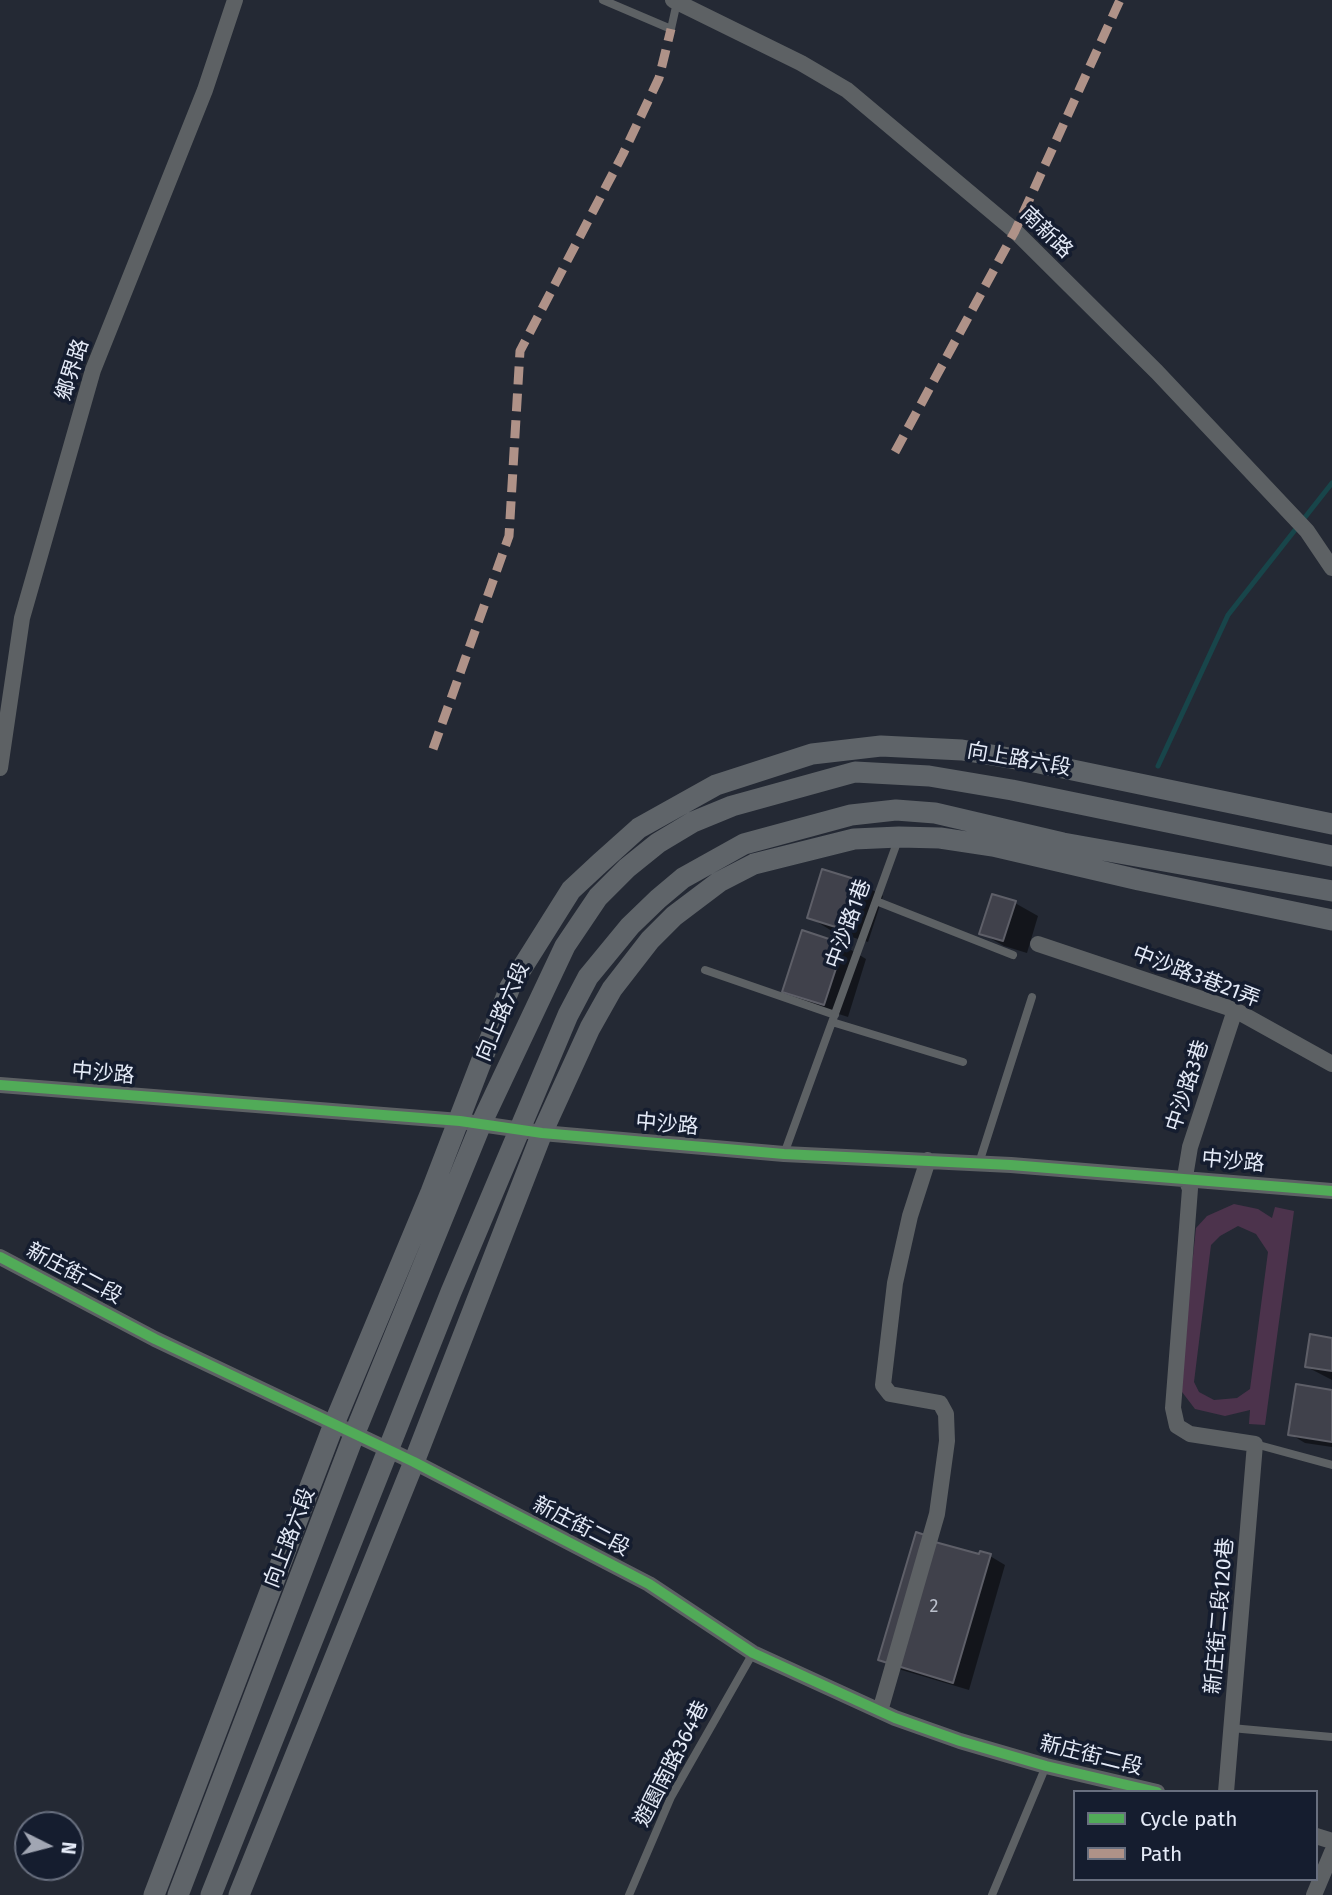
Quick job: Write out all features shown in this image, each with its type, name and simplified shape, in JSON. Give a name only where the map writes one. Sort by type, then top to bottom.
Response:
[{"type":"main road","name":"向上路六段","points":[[178,1895],[470,1122],[510,987],[571,890],[639,828],[716,785],[812,754],[850,748],[881,746],[962,750],[1332,824]]},
{"type":"main road","name":"向上路六段","points":[[153,1895],[334,1424],[470,1122],[565,946],[598,897],[658,843],[693,822],[732,806],[855,772],[929,776],[1012,790],[1332,856]]},
{"type":"main road","points":[[211,1895],[517,1130],[568,1015],[588,977],[630,926],[657,899],[692,872],[722,854],[781,832],[851,815],[897,810],[935,813],[1063,843],[1332,891]]},
{"type":"main road","points":[[239,1895],[414,1462],[542,1133],[590,1028],[612,989],[650,940],[674,916],[719,882],[754,864],[854,839],[899,837],[940,838],[993,846],[1332,920]]},
{"type":"street","name":"鄉界路","points":[[0,768],[22,618],[93,370],[205,90],[235,0]]},
{"type":"street","name":"南新路","points":[[676,1],[801,63],[847,90],[1015,231],[1157,372],[1307,531],[1332,568]]},
{"type":"street","name":"中沙路3巷21弄","points":[[1038,944],[1235,1010],[1332,1064]]},
{"type":"street","name":"中沙路3巷","points":[[1235,1010],[1191,1147],[1185,1177],[1190,1189],[1173,1408],[1177,1426],[1190,1434],[1255,1444]]},
{"type":"street","name":"中沙路","points":[[0,1084],[470,1122],[542,1133],[784,1154],[979,1163],[1185,1177],[1332,1191]]},
{"type":"street","points":[[880,1711],[937,1514],[947,1441],[946,1414],[940,1403],[890,1394],[883,1385],[895,1283],[910,1216],[928,1160]]},
{"type":"street","name":"新庄街二段","points":[[0,1257],[155,1339],[414,1462],[649,1584],[752,1653],[880,1711],[960,1741],[1046,1766],[1148,1790]]},
{"type":"street","name":"新庄街二段120巷","points":[[1226,1790],[1255,1444]]},
{"type":"street","points":[[1314,1895],[1332,1852]]},
{"type":"lane","points":[[603,0],[671,29],[676,1]]},
{"type":"lane","name":"中沙路1巷","points":[[784,1154],[899,837]]},
{"type":"lane","points":[[876,901],[1013,955]]},
{"type":"lane","points":[[705,970],[963,1062]]},
{"type":"lane","points":[[979,1163],[1032,997]]},
{"type":"lane","points":[[1255,1444],[1332,1465]]},
{"type":"lane","name":"遊園南路364巷","points":[[629,1895],[671,1797],[752,1653]]},
{"type":"lane","points":[[1231,1728],[1332,1737]]},
{"type":"lane","points":[[992,1895],[1046,1766]]},
{"type":"shaded area","points":[[1234,1204],[1258,1209],[1272,1218],[1275,1207],[1294,1211],[1265,1425],[1249,1424],[1250,1410],[1225,1416],[1195,1409],[1179,1388],[1196,1228],[1207,1216]],"holes":[[[1238,1226],[1256,1234],[1268,1252],[1250,1389],[1237,1398],[1214,1400],[1199,1392],[1194,1382],[1211,1245],[1220,1236]]]},
{"type":"building","points":[[822,869],[861,881],[845,930],[807,918]]},
{"type":"building","points":[[992,894],[1016,901],[1003,941],[979,934]]},
{"type":"building","points":[[802,930],[844,944],[824,1005],[782,992]]},
{"type":"building","points":[[1310,1334],[1332,1338],[1332,1371],[1305,1367]]},
{"type":"building","points":[[1296,1384],[1332,1390],[1332,1442],[1288,1435]]},
{"type":"building","points":[[916,1532],[925,1535],[924,1539],[979,1554],[980,1551],[991,1554],[953,1683],[878,1660]]},
{"type":"waterway","points":[[1158,766],[1228,615],[1332,483]]},
{"type":"marked path","points":[[895,452],[1015,231],[1120,0]]},
{"type":"marked path","points":[[433,749],[509,536],[520,351],[623,154],[659,78],[671,29]]},
{"type":"cycle path","points":[[0,1085],[460,1121],[542,1133],[784,1154],[1011,1165],[1332,1191]]},
{"type":"cycle path","points":[[0,1257],[155,1339],[414,1462],[649,1584],[753,1653],[895,1718],[960,1741],[1046,1766],[1148,1790]]}]
